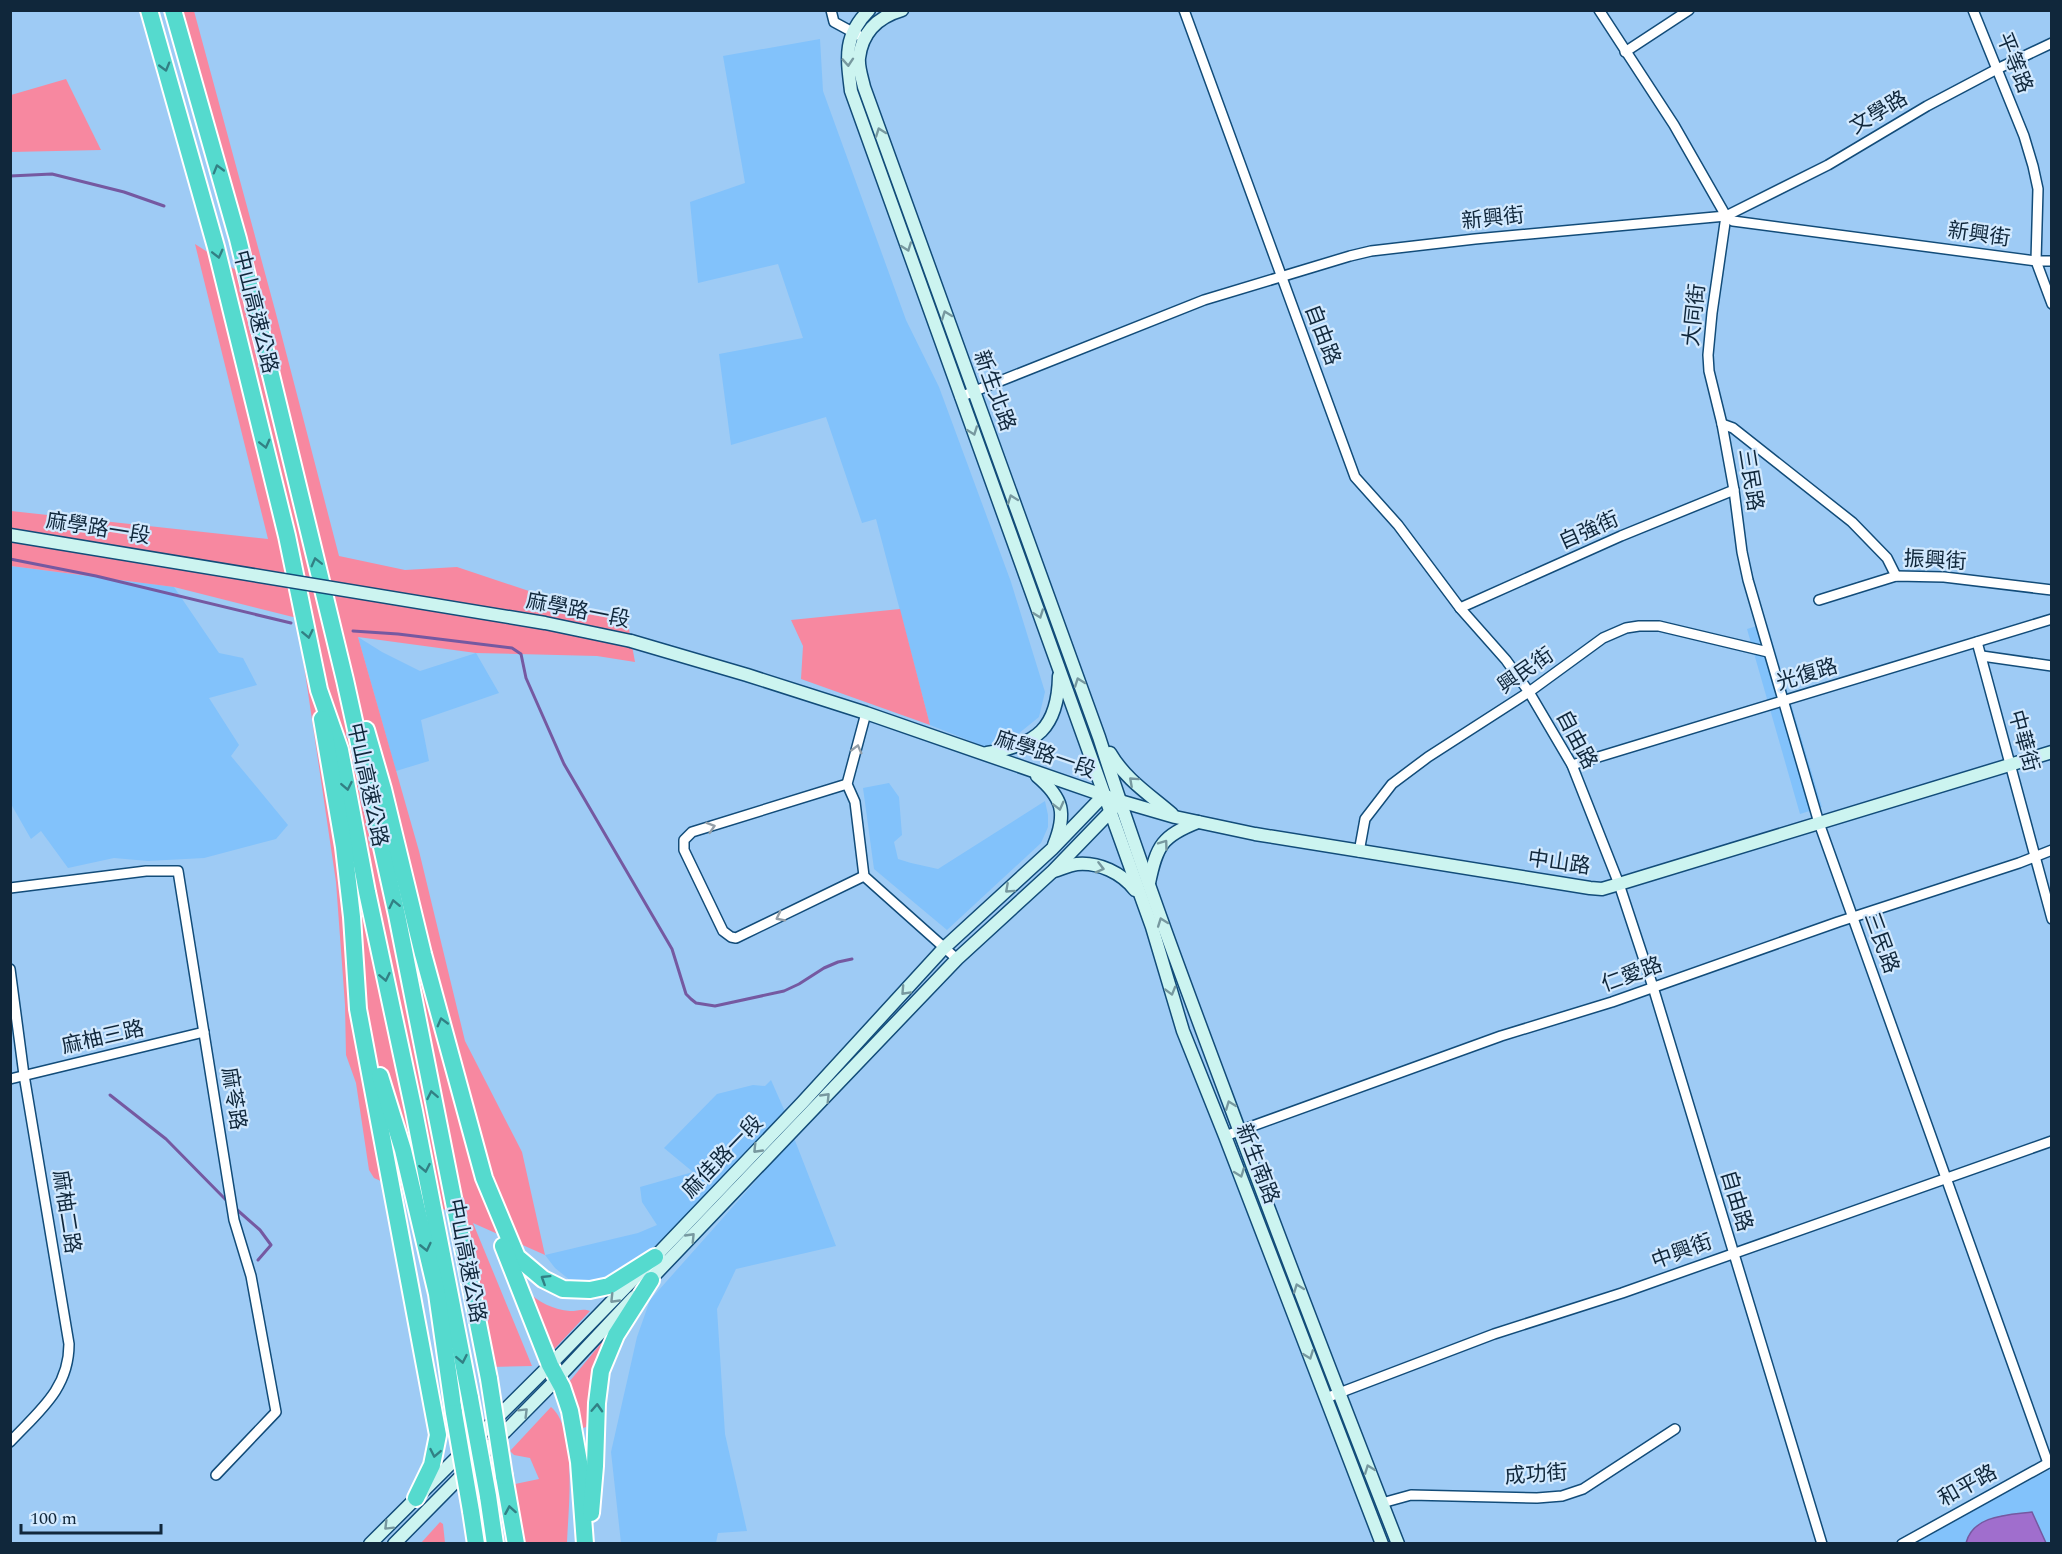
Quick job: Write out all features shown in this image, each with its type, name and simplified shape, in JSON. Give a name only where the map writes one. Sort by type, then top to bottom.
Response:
[{"type":"highway","name":"中山高速公路","points":[[149,10],[216,247],[287,536],[320,690],[340,750],[367,892],[414,1111],[470,1398],[495,1544]]},
{"type":"highway","name":"中山高速公路","points":[[173,10],[237,239],[345,680],[397,915],[489,1379],[516,1544]]},
{"type":"highway","points":[[345,680],[364,722],[383,789],[423,954],[484,1179],[492,1217],[570,1411],[576,1439],[587,1544]]},
{"type":"highway","points":[[320,690],[323,732],[344,847],[352,917],[358,1009],[438,1435],[432,1465],[416,1498]]},
{"type":"highway","points":[[358,1009],[403,1150],[437,1294],[476,1544]]},
{"type":"highway","points":[[484,1179],[517,1257],[543,1279],[563,1289],[590,1290],[609,1286],[655,1257]]},
{"type":"highway","points":[[587,1544],[601,1371],[616,1335],[651,1280]]},
{"type":"main road","name":"新生北路","points":[[869,10],[852,32],[847,54],[851,91],[1103,796]]},
{"type":"main road","points":[[864,39],[880,20],[902,10]]},
{"type":"main road","name":"新生北路","points":[[864,39],[859,59],[864,87],[1100,737],[1120,801]]},
{"type":"main road","name":"麻學路一段","points":[[10,535],[412,600],[545,623],[631,641],[867,713],[1120,801]]},
{"type":"main road","points":[[984,754],[1018,746],[1029,741],[1045,728],[1053,715],[1059,694],[1059,668]]},
{"type":"main road","points":[[1100,737],[1117,766],[1175,817]]},
{"type":"main road","name":"中山路","points":[[1120,801],[1175,817],[1256,834],[1602,889],[2052,752]]},
{"type":"main road","points":[[1032,771],[1050,787],[1061,805],[1059,831],[1052,849]]},
{"type":"main road","name":"新生南路","points":[[1103,796],[1152,927],[1183,1031],[1226,1136],[1382,1544]]},
{"type":"main road","name":"麻佳路一段","points":[[394,1544],[553,1372],[655,1257],[944,948],[1052,849],[1103,796]]},
{"type":"main road","name":"新生南路","points":[[1120,801],[1239,1131],[1317,1339],[1398,1544]]},
{"type":"main road","name":"麻佳路一段","points":[[370,1544],[416,1498],[651,1280],[957,959],[1053,871],[1120,801]]},
{"type":"main road","points":[[1149,884],[1152,866],[1162,843],[1172,833],[1199,821]]},
{"type":"main road","points":[[1053,871],[1076,864],[1109,870],[1128,881],[1140,895]]},
{"type":"street","points":[[831,10],[834,22],[864,39]]},
{"type":"street","name":"自由路","points":[[1184,10],[1355,477],[1398,525],[1460,608],[1506,660],[1529,692],[1572,765],[1619,884],[1653,987],[1822,1544]]},
{"type":"street","points":[[1599,10],[1674,125],[1726,216]]},
{"type":"street","points":[[1625,52],[1689,10]]},
{"type":"street","name":"平等路","points":[[1973,10],[2024,136],[2037,189],[2036,261],[2052,304]]},
{"type":"street","name":"文學路","points":[[1726,216],[1828,165],[1927,105],[2052,43]]},
{"type":"street","name":"新興街","points":[[960,397],[1204,300],[1371,251],[1563,230],[1726,216],[1733,220],[2036,261],[2052,261]]},
{"type":"street","name":"大同街","points":[[1722,424],[1711,383],[1708,355],[1726,216]]},
{"type":"street","points":[[1722,424],[1733,428],[1852,522],[1887,558],[1896,576]]},
{"type":"street","name":"三民路","points":[[1722,424],[1742,552],[1768,652],[1819,823],[1945,1178],[2050,1462]]},
{"type":"street","name":"自強街","points":[[1460,608],[1621,536],[1734,490]]},
{"type":"street","name":"振興街","points":[[1819,600],[1896,576],[1944,577],[2052,590]]},
{"type":"street","name":"光復路","points":[[1572,765],[2052,619]]},
{"type":"street","name":"興民街","points":[[1359,852],[1365,819],[1392,784],[1428,757],[1529,692],[1603,638],[1626,628],[1639,626],[1670,628],[1768,652]]},
{"type":"street","name":"中華街","points":[[1977,642],[2052,919]]},
{"type":"street","points":[[1982,656],[2052,666]]},
{"type":"street","points":[[867,713],[847,784],[855,802],[864,876],[957,959]]},
{"type":"street","points":[[847,784],[692,832],[684,840],[684,850],[723,931],[736,938],[864,876]]},
{"type":"street","name":"仁愛路","points":[[1226,1136],[1501,1036],[1612,1002],[2052,850]]},
{"type":"street","name":"麻苓路","points":[[10,888],[146,871],[178,871],[234,1216],[251,1276],[276,1412],[216,1475]]},
{"type":"street","name":"麻柚二路","points":[[10,969],[24,1075],[68,1335],[69,1353],[66,1371],[58,1388],[10,1442]]},
{"type":"street","name":"麻柚三路","points":[[10,1078],[204,1032]]},
{"type":"street","name":"中興街","points":[[1326,1398],[1494,1334],[1622,1293],[2052,1141]]},
{"type":"street","name":"成功街","points":[[1382,1503],[1411,1495],[1537,1498],[1562,1496],[1583,1489],[1675,1429]]},
{"type":"street","name":"和平路","points":[[1902,1544],[2050,1462]]},
{"type":"shaded area","points":[[178,11],[194,11],[339,556],[405,570],[457,567],[628,624],[635,662],[597,656],[476,653],[358,637],[419,851],[465,1041],[522,1152],[545,1255],[473,1223],[532,1366],[492,1367],[463,1218],[374,1178],[369,1170],[356,1083],[346,1055],[345,1005],[336,882],[297,618],[174,587],[11,566],[11,511],[268,539],[195,244],[250,279]]},
{"type":"shaded area","points":[[820,39],[823,91],[906,320],[939,387],[1011,582],[1045,692],[1039,717],[1018,734],[988,748],[930,725],[876,519],[862,523],[826,417],[731,445],[719,354],[803,338],[778,264],[698,283],[690,202],[745,183],[723,56]]},
{"type":"shaded area","points":[[66,79],[101,150],[11,152],[11,95]]},
{"type":"shaded area","points":[[10,566],[174,587],[219,653],[243,658],[257,685],[209,698],[239,745],[231,756],[288,825],[276,839],[204,858],[148,861],[114,858],[68,868],[41,831],[31,839],[11,804]]},
{"type":"shaded area","points":[[900,609],[930,725],[801,679],[803,646],[791,620]]},
{"type":"shaded area","points":[[1767,623],[1822,807],[1800,814],[1747,629]]},
{"type":"shaded area","points":[[358,637],[420,671],[476,653],[499,693],[421,720],[429,761],[396,771]]},
{"type":"shaded area","points":[[889,783],[899,797],[902,835],[894,842],[898,859],[911,863],[938,869],[1045,801],[1048,827],[1041,843],[947,930],[874,869],[863,788]]},
{"type":"shaded area","points":[[771,1080],[786,1114],[635,1266],[603,1282],[586,1285],[571,1281],[555,1268],[545,1255],[638,1233],[657,1225],[642,1202],[640,1187],[693,1172],[664,1148],[717,1094],[753,1085],[765,1086]]},
{"type":"shaded area","points":[[794,1138],[836,1246],[736,1269],[717,1309],[725,1434],[747,1531],[718,1533],[716,1543],[621,1543],[611,1452],[637,1337],[650,1300]]},
{"type":"shaded area","points":[[526,1290],[541,1302],[552,1307],[570,1311],[590,1311],[544,1360]]},
{"type":"shaded area","points":[[602,1342],[603,1351],[586,1427],[580,1429],[560,1393]]},
{"type":"shaded area","points":[[551,1407],[559,1418],[565,1433],[568,1451],[570,1471],[567,1543],[525,1543],[515,1484],[539,1479],[530,1458],[514,1455],[510,1451]]},
{"type":"shaded area","points":[[2051,1469],[2051,1543],[1914,1543]]},
{"type":"shaded area","points":[[2032,1512],[2046,1543],[1966,1543],[1976,1527],[1984,1522],[2002,1516]]},
{"type":"shaded area","points":[[440,1522],[443,1524],[445,1543],[421,1543]]},
{"type":"waterway","points":[[10,176],[52,174],[124,192],[164,206]]},
{"type":"waterway","points":[[10,559],[96,576],[291,623]]},
{"type":"waterway","points":[[353,631],[398,634],[512,648],[521,654],[526,678],[564,764],[672,949],[686,994],[696,1003],[715,1006],[784,991],[824,968],[852,959]]},
{"type":"waterway","points":[[110,1095],[166,1139],[228,1202]]},
{"type":"waterway","points":[[235,1208],[260,1230],[271,1245],[258,1260]]}]
